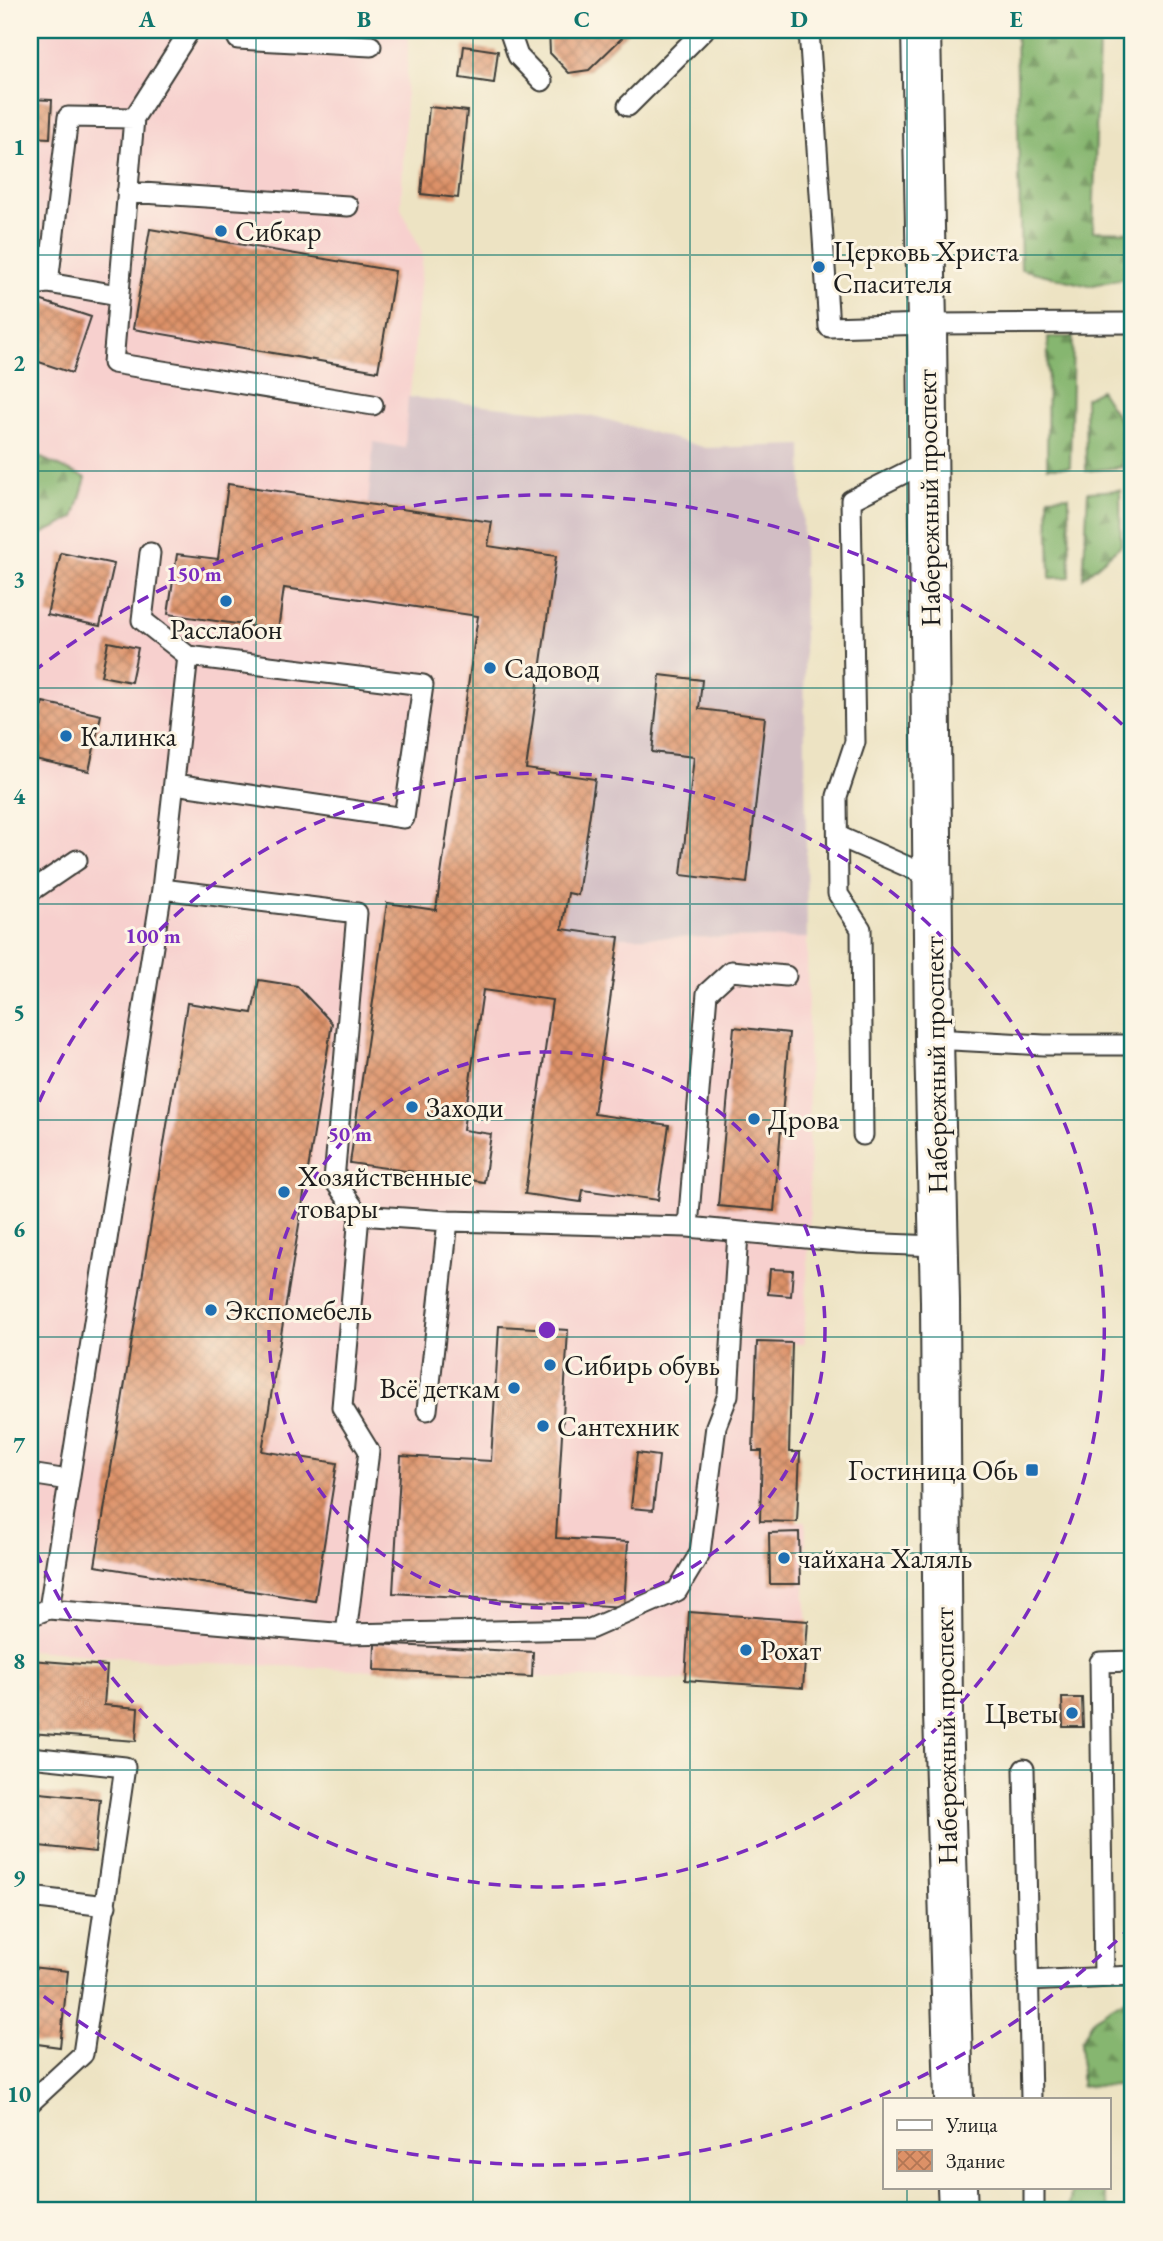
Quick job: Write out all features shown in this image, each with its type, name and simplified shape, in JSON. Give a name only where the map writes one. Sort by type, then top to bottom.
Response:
[{"type":"main road","name":"Набережный проспект","points":[[921,30],[927,324],[937,1246],[940,1301],[943,1713],[954,2098]]},
{"type":"main road","points":[[957,2188],[958,2211]]},
{"type":"lane","points":[[190,30],[134,118],[113,363],[373,405]]},
{"type":"lane","points":[[234,30],[238,39],[371,46]]},
{"type":"lane","points":[[509,30],[518,56],[542,81]]},
{"type":"lane","points":[[628,106],[704,30]]},
{"type":"lane","points":[[809,30],[828,327],[1133,323]]},
{"type":"lane","points":[[118,295],[39,285],[68,117],[134,118]]},
{"type":"lane","points":[[127,192],[348,206]]},
{"type":"lane","points":[[863,1135],[860,929],[838,894],[837,796],[855,742],[851,500],[928,461]]},
{"type":"lane","points":[[150,553],[142,620],[187,656],[423,685],[404,818],[175,784]]},
{"type":"lane","points":[[49,1609],[162,889],[187,656]]},
{"type":"lane","points":[[838,836],[933,878]]},
{"type":"lane","points":[[30,892],[77,860]]},
{"type":"lane","points":[[162,889],[356,913],[334,1180],[359,1215],[342,1407],[369,1451],[346,1634]]},
{"type":"lane","points":[[688,1227],[707,993],[731,971],[786,976]]},
{"type":"lane","points":[[934,1039],[1044,1045],[1133,1045]]},
{"type":"lane","points":[[359,1215],[448,1221],[688,1227],[738,1233],[937,1246]]},
{"type":"lane","points":[[427,1410],[448,1221]]},
{"type":"lane","points":[[30,1616],[49,1609],[346,1634],[590,1629],[677,1591],[700,1553],[716,1426],[728,1395],[738,1233]]},
{"type":"lane","points":[[30,1474],[68,1480]]},
{"type":"lane","points":[[1104,1977],[1100,1662],[1133,1661]]},
{"type":"lane","points":[[30,1758],[125,1767],[83,2054],[30,2102]]},
{"type":"lane","points":[[1024,1769],[1031,2098]]},
{"type":"lane","points":[[30,1898],[106,1906]]},
{"type":"lane","points":[[1028,1981],[1133,1976]]},
{"type":"lane","points":[[1034,2188],[1034,2211]]},
{"type":"shaded area","points":[[30,30],[409,30],[401,208],[423,255],[405,448],[368,504],[492,522],[504,920],[619,937],[807,938],[810,1212],[804,1344],[757,1342],[753,1450],[762,1451],[760,1521],[806,1521],[805,1599],[808,1621],[803,1688],[685,1680],[532,1677],[167,1661],[30,1650]]},
{"type":"shaded area","points":[[408,397],[598,417],[706,448],[802,445],[807,938],[619,937],[504,920],[488,546],[491,522],[368,504],[374,442],[405,448]]},
{"type":"green space","points":[[1016,30],[1095,30],[1099,40],[1093,231],[1133,232],[1133,276],[1089,286],[1021,269]]},
{"type":"green space","points":[[1048,337],[1073,337],[1070,467],[1047,467]]},
{"type":"green space","points":[[1100,390],[1122,424],[1122,467],[1086,471],[1085,398]]},
{"type":"green space","points":[[30,453],[86,478],[74,518],[32,539],[30,544]]},
{"type":"green space","points":[[1120,490],[1121,545],[1083,578],[1088,492]]},
{"type":"green space","points":[[1069,496],[1070,577],[1050,578],[1048,497]]},
{"type":"green space","points":[[1133,1994],[1133,2075],[1120,2085],[1081,2086],[1081,2041],[1094,2018]]},
{"type":"green space","points":[[1102,2188],[1110,2211],[1069,2211],[1071,2192]]},
{"type":"building","points":[[549,30],[630,30],[589,70],[569,73],[550,53]]},
{"type":"building","points":[[464,46],[498,51],[494,83],[460,78]]},
{"type":"building","points":[[30,99],[52,100],[50,138],[30,137]]},
{"type":"building","points":[[429,107],[467,111],[458,198],[421,194]]},
{"type":"building","points":[[150,229],[395,271],[378,371],[133,329]]},
{"type":"building","points":[[33,298],[91,317],[72,373],[30,359],[30,307]]},
{"type":"building","points":[[228,484],[492,522],[488,546],[556,556],[526,769],[595,779],[578,895],[568,893],[562,929],[619,937],[594,1114],[669,1125],[658,1200],[583,1190],[581,1202],[525,1194],[552,1000],[483,990],[463,1130],[491,1134],[484,1182],[350,1163],[387,903],[436,910],[478,616],[284,588],[278,630],[168,614],[177,554],[218,559]]},
{"type":"building","points":[[61,553],[114,564],[100,626],[47,615]]},
{"type":"building","points":[[108,642],[138,648],[131,682],[101,676]]},
{"type":"building","points":[[660,675],[702,680],[699,709],[765,717],[747,883],[681,875],[694,757],[652,752]]},
{"type":"building","name":"Калинка","points":[[43,702],[101,715],[89,771],[30,758]]},
{"type":"building","name":"Экспомебель","points":[[259,980],[297,986],[332,1023],[262,1451],[337,1463],[315,1601],[95,1566],[187,1003],[252,1013]]},
{"type":"building","name":"Дрова","points":[[734,1027],[789,1033],[774,1211],[718,1206]]},
{"type":"building","points":[[770,1269],[793,1270],[791,1296],[768,1294]]},
{"type":"building","points":[[499,1326],[568,1330],[556,1538],[628,1542],[624,1607],[393,1593],[401,1456],[491,1461]]},
{"type":"building","points":[[757,1342],[792,1343],[789,1452],[800,1452],[797,1522],[760,1521],[762,1451],[753,1451]]},
{"type":"building","points":[[637,1453],[659,1456],[653,1510],[631,1508]]},
{"type":"building","name":"чайхана Халяль","points":[[799,1532],[800,1584],[770,1584],[769,1533]]},
{"type":"building","name":"Рохат","points":[[689,1612],[808,1621],[803,1688],[685,1680]]},
{"type":"building","points":[[375,1644],[533,1652],[532,1677],[374,1670]]},
{"type":"building","points":[[30,1660],[107,1666],[104,1705],[138,1708],[136,1741],[30,1733]]},
{"type":"building","name":"Цветы","points":[[1062,1698],[1082,1698],[1083,1727],[1063,1727]]},
{"type":"building","points":[[30,1792],[100,1799],[95,1852],[30,1845]]},
{"type":"building","points":[[30,1967],[68,1971],[60,2047],[30,2043]]},
{"type":"place","name":"Сибкар","points":[[221,231]]},
{"type":"place","name":"Церковь Христа Спасителя","points":[[819,267]]},
{"type":"place","name":"Расслабон","points":[[226,601]]},
{"type":"place","name":"Садовод","points":[[490,668]]},
{"type":"place","name":"Калинка","points":[[66,736]]},
{"type":"place","name":"Заходи","points":[[412,1107]]},
{"type":"place","name":"Дрова","points":[[754,1119]]},
{"type":"place","name":"Хозяйственные товары","points":[[284,1192]]},
{"type":"place","name":"Экспомебель","points":[[211,1310]]},
{"type":"place","name":"Сибирь обувь","points":[[550,1365]]},
{"type":"place","name":"Всё деткам","points":[[514,1388]]},
{"type":"place","name":"Сантехник","points":[[543,1426]]},
{"type":"place","name":"Гостиница Обь","points":[[1032,1470]]},
{"type":"place","name":"чайхана Халяль","points":[[784,1558]]},
{"type":"place","name":"Рохат","points":[[746,1650]]},
{"type":"place","name":"Цветы","points":[[1072,1713]]}]
